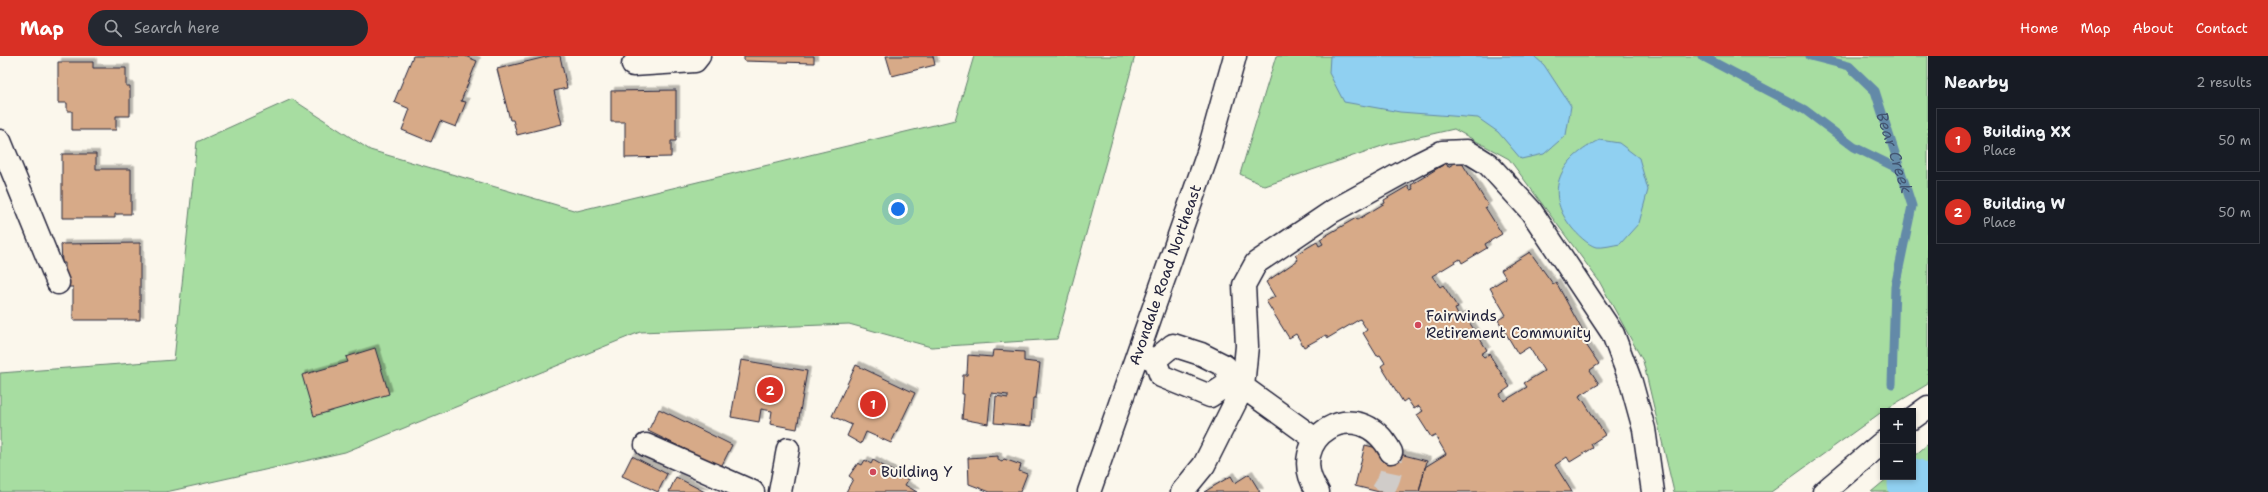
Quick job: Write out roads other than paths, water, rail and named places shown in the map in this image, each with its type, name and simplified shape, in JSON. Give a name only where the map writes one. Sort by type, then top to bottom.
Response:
[{"type":"main road","points":[[633,65],[695,61],[699,56]]},
{"type":"main road","name":"Avondale Road Northeast","points":[[1089,492],[1147,357],[1208,153],[1234,56]]},
{"type":"main road","points":[[0,141],[58,283]]},
{"type":"main road","points":[[1182,492],[1204,466],[1237,384],[1247,346],[1244,285],[1256,263],[1333,211],[1418,164],[1442,152],[1466,151],[1488,164],[1531,211],[1613,334],[1631,382],[1644,429],[1653,492]]},
{"type":"main road","points":[[1237,384],[1210,396],[1161,376],[1147,357],[1173,345],[1201,354],[1225,366],[1237,384],[1315,439]]},
{"type":"main road","points":[[1916,416],[1928,407]]},
{"type":"main road","points":[[1318,492],[1311,483],[1308,470],[1308,456],[1315,439],[1334,425],[1348,422],[1362,424],[1375,430],[1385,440],[1391,452]]},
{"type":"main road","points":[[646,444],[753,492]]},
{"type":"main road","points":[[1824,492],[1881,444]]},
{"type":"main road","points":[[780,492],[788,449]]},
{"type":"water","points":[[1330,56],[1534,56],[1544,65],[1571,106],[1566,135],[1544,154],[1521,159],[1498,132],[1478,118],[1400,112],[1344,102],[1329,73]]},
{"type":"water","points":[[1600,140],[1619,143],[1639,158],[1648,190],[1639,223],[1620,244],[1605,247],[1596,247],[1586,242],[1572,228],[1563,214],[1558,201],[1557,189],[1560,177],[1566,166],[1586,147]]},
{"type":"waterway","points":[[1702,56],[1805,110],[1854,147],[1899,169]]},
{"type":"waterway","name":"Bear Creek","points":[[1810,56],[1849,66],[1875,91],[1912,206],[1895,287],[1892,384]]},
{"type":"waterway","name":"Bear Creek","points":[[1913,484],[1915,492]]},
{"type":"tunnel","points":[[1382,492],[1391,473],[1391,452]]},
{"type":"place","name":"Fairwinds Retirement Community","points":[[1418,325]]},
{"type":"place","name":"Building W","points":[[770,390]]},
{"type":"place","name":"Building XX","points":[[873,404]]},
{"type":"place","name":"Building Y","points":[[873,472]]}]
